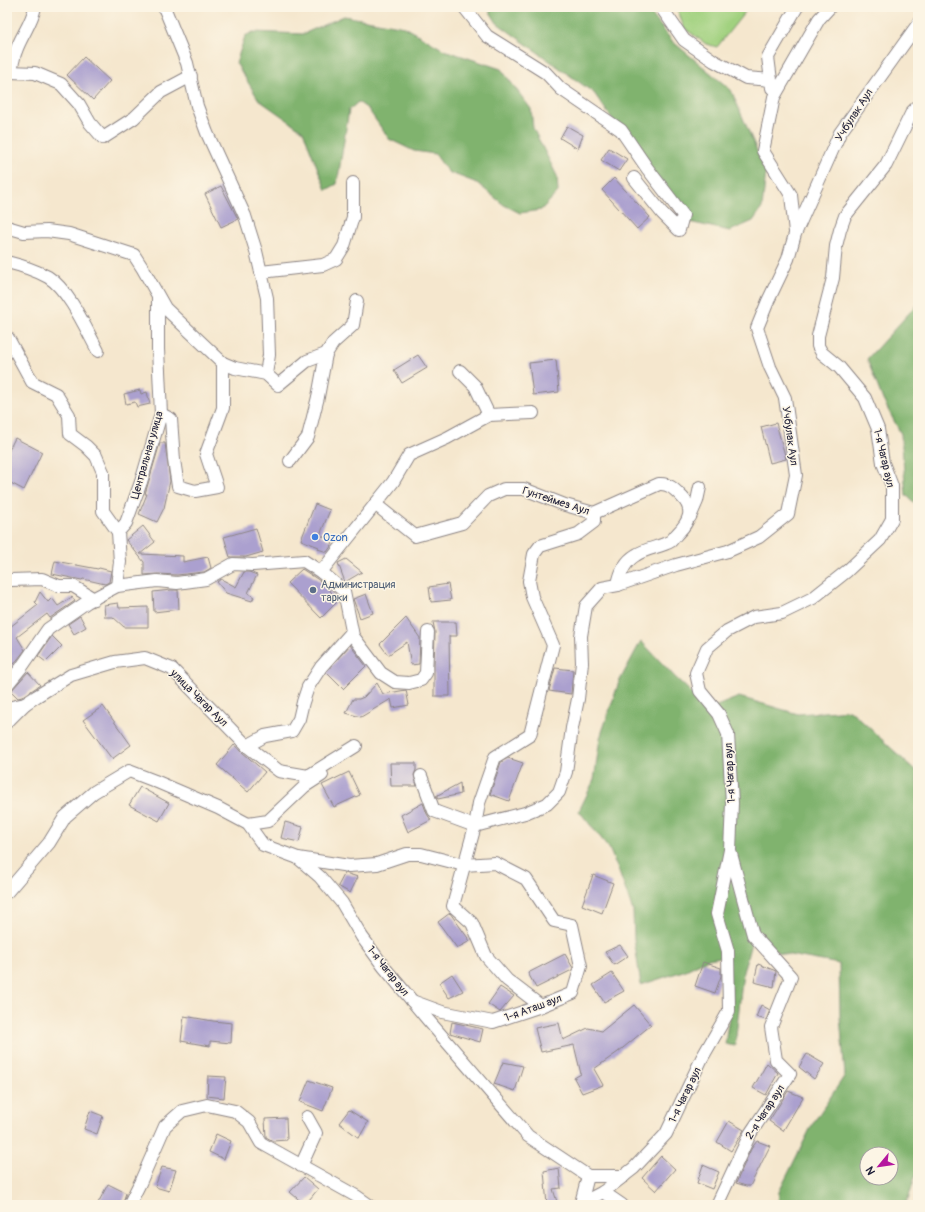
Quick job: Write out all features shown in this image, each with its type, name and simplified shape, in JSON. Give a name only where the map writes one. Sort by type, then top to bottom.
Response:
[{"type":"street","points":[[35,7],[34,16],[16,49],[8,72],[35,74],[61,84],[79,104],[90,123],[103,138],[134,118],[161,92],[191,76]]},
{"type":"street","points":[[164,7],[187,63],[197,106],[207,133],[245,216],[256,251],[267,298],[269,355],[266,374]]},
{"type":"street","points":[[464,7],[487,36],[546,73],[561,89],[621,130],[682,216],[679,230],[662,213],[634,178]]},
{"type":"street","points":[[661,7],[684,40],[714,61],[746,78],[771,80]]},
{"type":"street","points":[[774,97],[768,57],[797,7]]},
{"type":"street","points":[[795,234],[791,195],[764,151],[774,97],[819,18],[830,7]]},
{"type":"street","name":"Учбулак Аул","points":[[475,826],[525,813],[547,804],[559,792],[566,772],[572,728],[578,699],[582,663],[581,636],[586,606],[602,588],[618,586],[676,565],[728,552],[758,537],[788,514],[796,475],[785,398],[770,367],[758,328],[768,301],[788,258],[795,234],[840,133],[918,24]]},
{"type":"street","name":"1-я Чагар аул","points":[[580,1204],[603,1192],[634,1168],[666,1134],[702,1058],[729,1011],[728,951],[716,914],[730,850],[732,803],[728,734],[719,714],[700,691],[696,673],[707,648],[726,631],[754,617],[782,613],[813,598],[847,571],[880,540],[892,519],[892,486],[883,463],[878,429],[864,398],[840,367],[822,353],[818,346],[818,336],[833,278],[836,246],[844,216],[886,165],[912,112],[918,106]]},
{"type":"street","points":[[261,272],[323,265],[336,259],[344,246],[353,217],[353,183]]},
{"type":"street","points":[[7,227],[24,232],[47,231],[69,234],[134,255],[165,308],[223,363],[236,368],[266,374],[278,385],[307,361],[326,354]]},
{"type":"street","points":[[7,262],[48,277],[67,295],[98,351]]},
{"type":"street","name":"Центральная улица","points":[[118,532],[126,523],[141,482],[161,414],[158,349],[158,296]]},
{"type":"street","points":[[290,461],[308,437],[318,397],[326,354],[333,343],[353,325],[357,301]]},
{"type":"street","points":[[7,337],[32,382],[56,394],[69,415],[70,434],[96,456],[103,472],[102,511],[118,532],[120,562],[117,586]]},
{"type":"street","points":[[161,414],[171,419],[174,460],[178,486],[195,491],[218,487],[206,454],[223,408],[223,363]]},
{"type":"street","points":[[460,371],[475,386],[489,416]]},
{"type":"street","points":[[321,572],[393,482],[409,455],[448,438],[489,416],[533,413]]},
{"type":"street","name":"Гунтеймез Аул","points":[[375,504],[415,536],[462,523],[488,496],[504,489],[524,489],[565,505],[594,513],[659,484],[664,484],[670,486],[685,500],[688,506],[689,518]]},
{"type":"street","points":[[618,586],[622,568],[628,562],[636,555],[671,541],[682,530],[697,501],[700,487]]},
{"type":"street","points":[[541,1006],[507,980],[486,956],[472,923],[453,906],[475,826],[479,803],[495,757],[530,736],[553,645],[532,597],[529,581],[534,554],[540,546],[578,534],[594,522],[594,513]]},
{"type":"street","points":[[7,685],[48,630],[94,599],[117,586],[157,581],[177,583],[206,580],[233,564],[253,566],[304,561],[321,572],[344,591],[353,636],[381,673],[395,682],[409,683],[421,680],[426,673],[428,632]]},
{"type":"street","points":[[7,579],[42,579],[59,586],[73,586],[94,599]]},
{"type":"street","points":[[247,746],[265,736],[292,731],[300,719],[303,702],[308,687],[320,667],[352,632]]},
{"type":"street","name":"улица Чагар Аул","points":[[7,708],[25,704],[71,675],[115,662],[145,658],[172,669],[247,746],[278,770],[308,776],[356,746],[330,769],[305,786],[268,821],[248,824]]},
{"type":"street","points":[[7,722],[25,704]]},
{"type":"street","points":[[7,892],[48,843],[65,817],[94,792],[130,771],[218,808],[248,824],[263,845],[298,858],[349,866],[377,864],[407,854],[421,854],[464,865]]},
{"type":"street","points":[[421,776],[434,811],[475,826]]},
{"type":"street","name":"2-я Чагар аул","points":[[717,1205],[750,1134],[790,1074],[776,1060],[771,1027],[790,977],[753,935],[730,850]]},
{"type":"street","name":"1-я Чагар аул","points":[[298,858],[320,877],[342,903],[362,937],[384,967],[528,1136],[588,1176]]},
{"type":"street","name":"1-я Аташ аул","points":[[412,1001],[442,1012],[493,1022],[541,1006],[573,993],[581,966],[572,926],[554,920],[526,879],[495,863],[464,865]]},
{"type":"street","points":[[129,1205],[165,1126],[182,1110],[207,1106],[235,1111],[249,1122],[261,1143],[356,1196],[369,1205]]},
{"type":"street","points":[[301,1166],[316,1133],[307,1117]]},
{"type":"street","points":[[580,1204],[588,1176],[624,1176]]},
{"type":"street","points":[[603,1192],[622,1205]]},
{"type":"green space","points":[[487,7],[646,7],[672,41],[731,90],[766,172],[762,208],[753,221],[730,231],[689,222],[674,207],[594,93],[497,23]]},
{"type":"green space","points":[[677,7],[749,7],[717,47],[706,44],[684,28]]},
{"type":"green space","points":[[344,16],[405,27],[444,50],[501,69],[531,109],[533,128],[557,176],[558,192],[541,210],[520,213],[504,205],[477,183],[448,172],[435,154],[414,151],[389,139],[368,109],[358,102],[349,110],[337,184],[326,190],[303,131],[259,100],[236,63],[245,36],[253,32],[303,34]]},
{"type":"green space","points":[[918,305],[918,506],[906,495],[901,434],[883,400],[867,359]]},
{"type":"green space","points":[[641,641],[675,677],[709,709],[739,697],[798,714],[850,710],[918,773],[918,1168],[906,1205],[778,1205],[779,1192],[812,1125],[845,1075],[840,1017],[839,964],[779,953],[753,936],[743,972],[735,1046],[725,1044],[731,1003],[728,956],[708,959],[686,970],[641,985],[634,939],[633,911],[609,848],[579,811],[594,780],[600,738],[619,682]]},
{"type":"building","points":[[84,57],[110,81],[93,100],[67,75]]},
{"type":"building","points":[[567,126],[583,135],[578,149],[560,138]]},
{"type":"building","points":[[609,148],[627,159],[619,171],[601,160]]},
{"type":"building","points":[[614,178],[650,217],[637,229],[602,190]]},
{"type":"building","points":[[221,186],[238,219],[221,227],[205,194]]},
{"type":"building","points":[[418,355],[427,368],[402,383],[394,370]]},
{"type":"building","points":[[556,360],[559,392],[533,395],[529,363]]},
{"type":"building","points":[[140,390],[141,394],[147,392],[150,404],[137,407],[135,402],[126,404],[124,394]]},
{"type":"building","points":[[776,423],[786,459],[770,463],[761,427]]},
{"type":"building","points":[[15,438],[42,452],[24,490],[7,481],[7,454]]},
{"type":"building","points":[[160,443],[165,443],[170,481],[164,508],[157,522],[139,514],[147,494],[145,494]]},
{"type":"building","points":[[315,504],[330,510],[320,535],[334,542],[327,552],[301,540]]},
{"type":"building","points":[[143,526],[155,542],[140,554],[183,556],[183,562],[208,557],[211,568],[204,572],[177,575],[144,575],[144,562],[126,540]]},
{"type":"building","points":[[256,528],[263,552],[246,557],[230,557],[224,537]]},
{"type":"building","points":[[346,559],[362,572],[345,582],[338,563]]},
{"type":"building","points":[[55,561],[111,571],[109,582],[105,584],[52,574]]},
{"type":"building","points":[[302,569],[323,583],[338,600],[321,618],[287,583]]},
{"type":"building","points":[[244,572],[257,575],[248,593],[254,597],[252,601],[226,593],[217,582],[221,579],[236,587]]},
{"type":"building","points":[[448,584],[451,600],[431,602],[429,587]]},
{"type":"building","points":[[178,590],[179,609],[154,612],[153,592]]},
{"type":"building","points":[[40,592],[48,602],[52,598],[58,606],[72,597],[75,601],[50,618],[47,614],[17,637],[25,650],[7,673],[7,623],[10,627],[38,605],[35,602]]},
{"type":"building","points":[[366,594],[373,613],[360,618],[353,599]]},
{"type":"building","points":[[118,603],[119,608],[148,607],[148,627],[124,627],[113,617],[105,617],[104,605]]},
{"type":"building","points":[[80,616],[86,627],[74,634],[68,624]]},
{"type":"building","points":[[406,618],[420,638],[419,664],[411,665],[407,642],[388,655],[380,644]]},
{"type":"building","points":[[433,622],[456,622],[457,636],[449,636],[450,696],[434,696],[435,632]]},
{"type":"building","points":[[52,636],[62,646],[46,662],[38,656]]},
{"type":"building","points":[[350,645],[366,666],[343,689],[326,672]]},
{"type":"building","points":[[555,668],[573,670],[571,694],[549,691]]},
{"type":"building","points":[[28,672],[40,685],[18,698],[11,691]]},
{"type":"building","points":[[377,683],[383,694],[406,690],[409,705],[393,708],[391,699],[361,717],[346,713],[353,699],[364,697]]},
{"type":"building","points":[[103,706],[131,745],[112,759],[83,720]]},
{"type":"building","points":[[234,745],[265,772],[248,792],[217,765]]},
{"type":"building","points":[[508,758],[523,763],[509,801],[490,794],[501,762]]},
{"type":"building","points":[[390,763],[416,763],[414,775],[417,786],[391,786]]},
{"type":"building","points":[[349,772],[360,795],[334,807],[322,785]]},
{"type":"building","points":[[460,783],[461,794],[438,799],[436,796]]},
{"type":"building","points":[[140,787],[169,803],[159,821],[129,805]]},
{"type":"building","points":[[423,803],[431,820],[408,832],[401,815]]},
{"type":"building","points":[[285,822],[303,827],[299,842],[281,838]]},
{"type":"building","points":[[345,873],[358,877],[350,893],[338,886]]},
{"type":"building","points":[[593,875],[613,883],[602,913],[582,905]]},
{"type":"building","points":[[450,913],[470,941],[457,948],[438,922]]},
{"type":"building","points":[[620,945],[628,956],[614,965],[605,952]]},
{"type":"building","points":[[565,954],[573,968],[572,970],[536,988],[528,973]]},
{"type":"building","points":[[703,962],[721,968],[721,976],[715,993],[695,986]]},
{"type":"building","points":[[758,964],[776,971],[774,987],[754,982]]},
{"type":"building","points":[[612,973],[624,991],[604,1002],[593,985]]},
{"type":"building","points":[[452,974],[463,991],[449,998],[439,983]]},
{"type":"building","points":[[500,987],[514,996],[500,1012],[488,1004]]},
{"type":"building","points":[[634,1005],[651,1025],[618,1052],[594,1069],[603,1085],[582,1093],[574,1078],[581,1074],[574,1045],[541,1052],[535,1028],[559,1023],[563,1040],[588,1028],[602,1031]]},
{"type":"building","points":[[761,1005],[770,1010],[766,1020],[756,1017]]},
{"type":"building","points":[[184,1016],[232,1023],[231,1043],[210,1041],[210,1046],[181,1041]]},
{"type":"building","points":[[452,1022],[483,1029],[480,1042],[450,1033]]},
{"type":"building","points":[[807,1054],[824,1064],[814,1079],[799,1067]]},
{"type":"building","points":[[503,1062],[523,1066],[515,1091],[494,1084]]},
{"type":"building","points":[[767,1063],[778,1073],[766,1095],[753,1088]]},
{"type":"building","points":[[208,1076],[226,1077],[224,1098],[207,1096]]},
{"type":"building","points":[[309,1080],[332,1088],[323,1111],[300,1102]]},
{"type":"building","points":[[788,1091],[803,1097],[783,1131],[769,1121]]},
{"type":"building","points":[[349,1110],[368,1122],[359,1138],[339,1123]]},
{"type":"building","points":[[90,1111],[103,1116],[97,1134],[84,1129]]},
{"type":"building","points":[[286,1118],[287,1140],[273,1141],[266,1137],[265,1119]]},
{"type":"building","points":[[729,1121],[744,1130],[731,1151],[717,1142]]},
{"type":"building","points":[[216,1134],[231,1141],[224,1159],[209,1152]]},
{"type":"building","points":[[757,1141],[770,1146],[750,1186],[736,1183],[751,1149]]},
{"type":"building","points":[[661,1156],[675,1169],[656,1191],[642,1178]]},
{"type":"building","points":[[703,1165],[719,1172],[712,1189],[697,1183]]},
{"type":"building","points":[[162,1167],[176,1170],[169,1191],[155,1187]]},
{"type":"building","points":[[559,1168],[561,1188],[553,1189],[558,1205],[547,1205],[544,1171]]},
{"type":"building","points":[[304,1177],[318,1189],[305,1205],[290,1192]]},
{"type":"building","points":[[108,1184],[126,1193],[122,1205],[97,1205]]},
{"type":"place","name":"Ozon","points":[[315,537]]},
{"type":"place","name":"Администрация тарки","points":[[313,590]]}]
